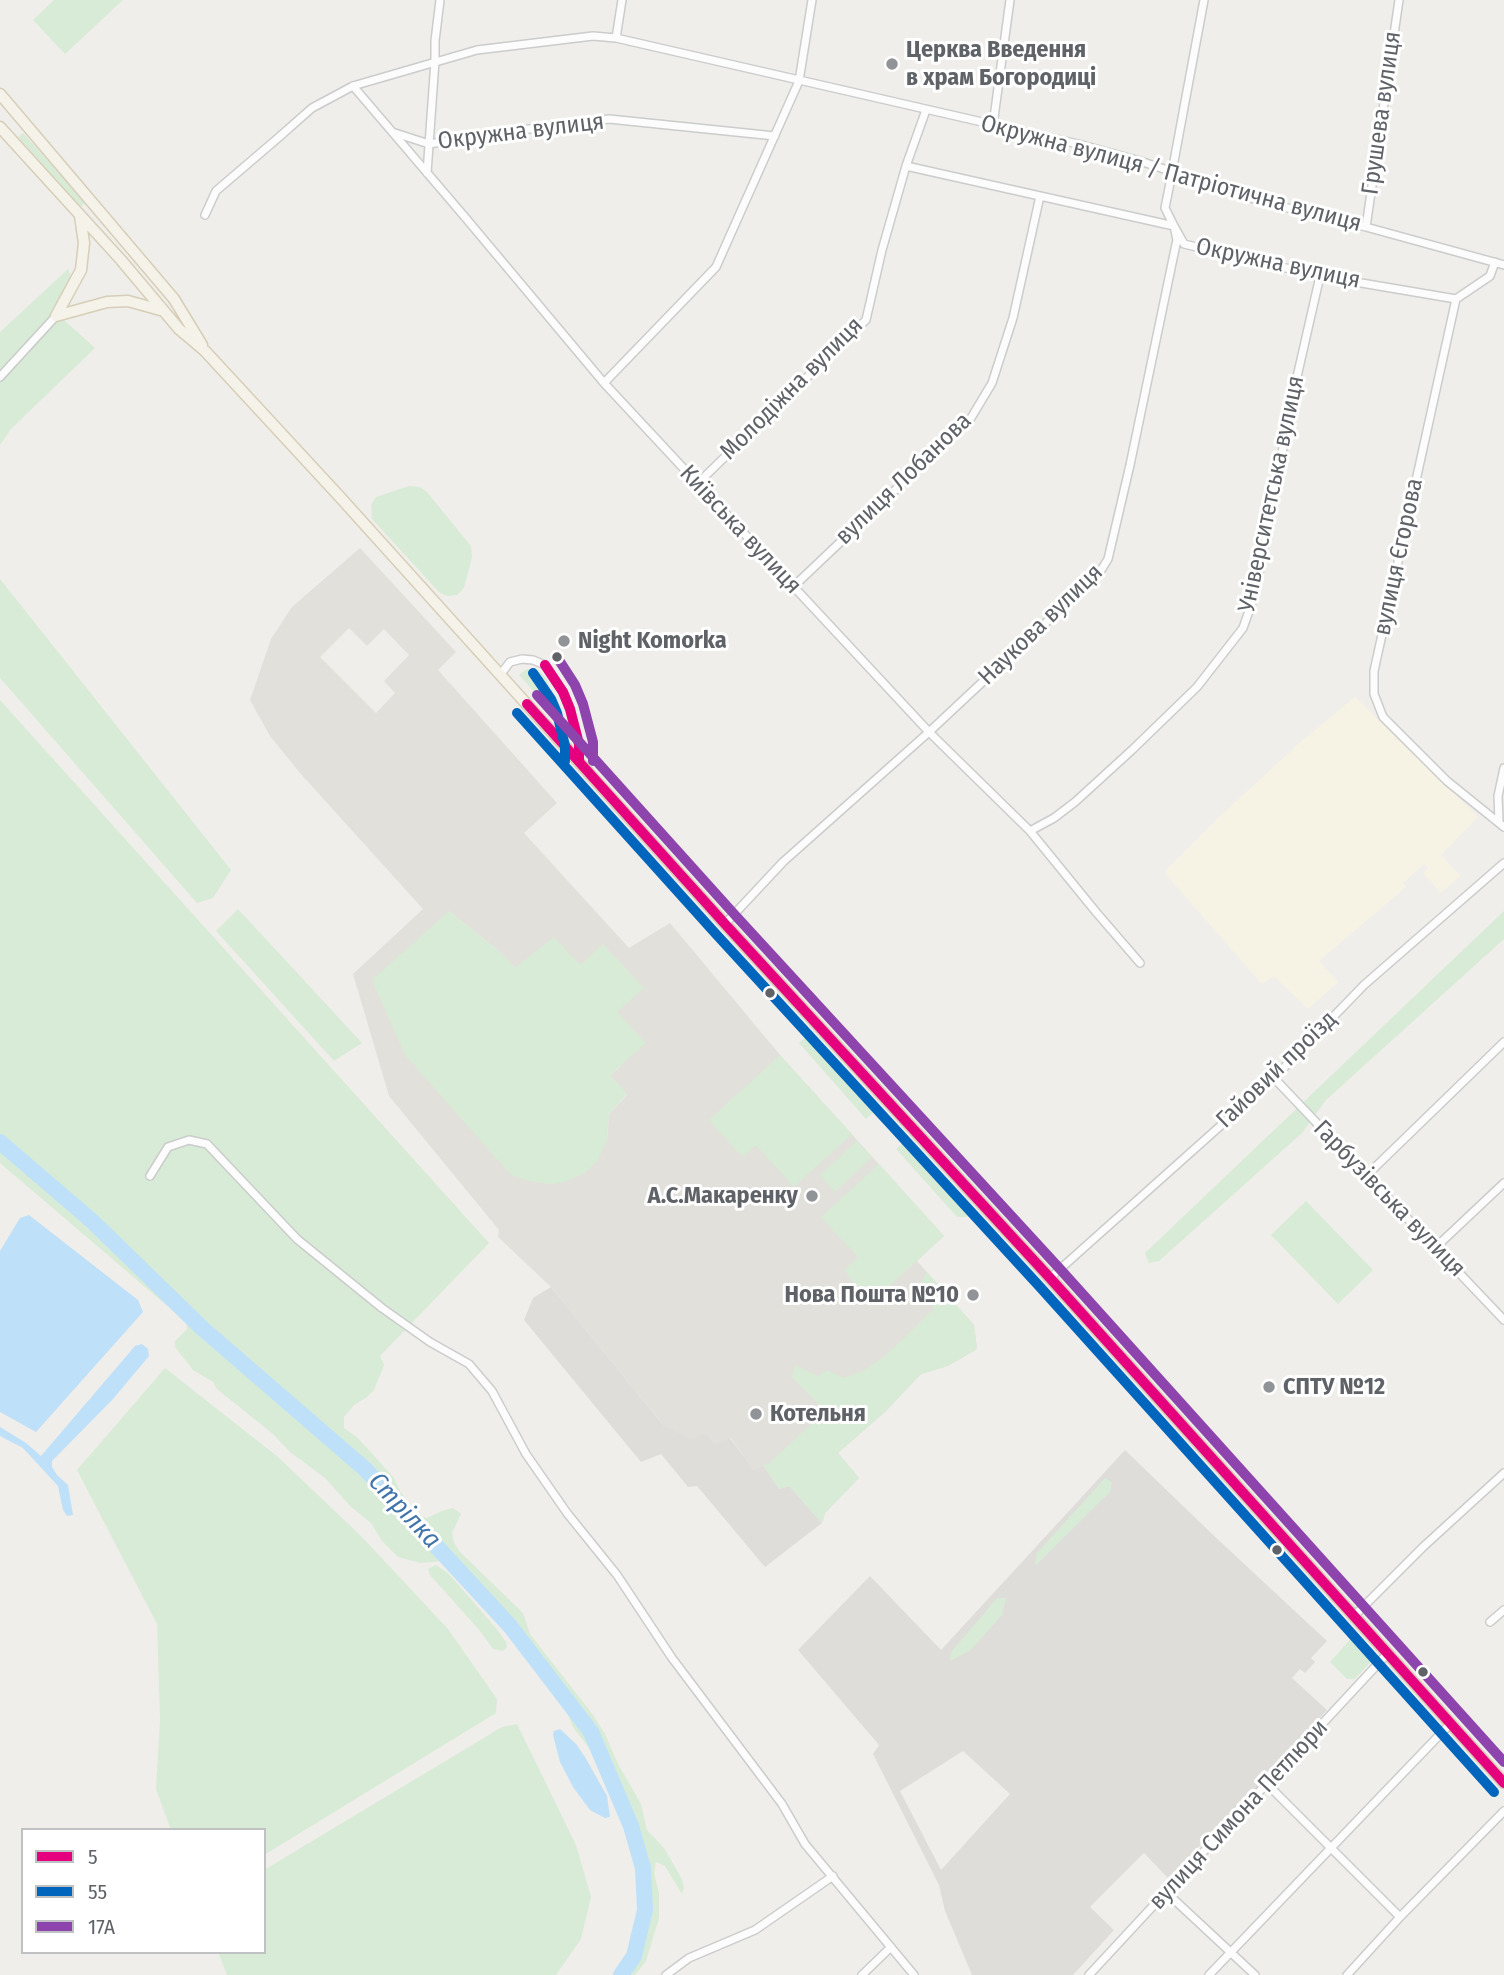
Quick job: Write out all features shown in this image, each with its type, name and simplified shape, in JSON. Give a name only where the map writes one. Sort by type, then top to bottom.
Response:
[{"type":"main road","points":[[0,94],[174,299],[205,351]]},
{"type":"main road","points":[[0,127],[180,329],[205,351],[339,496],[725,925],[1050,1278],[1504,1783]]},
{"type":"main road","points":[[56,316],[81,270],[84,243],[80,216]]},
{"type":"main road","points":[[56,316],[107,302],[128,301],[164,311]]},
{"type":"street","points":[[427,173],[440,0]]},
{"type":"street","points":[[616,38],[622,0]]},
{"type":"street","points":[[604,383],[716,267],[799,81],[812,0]]},
{"type":"street","points":[[993,125],[1010,0]]},
{"type":"street","points":[[1172,172],[1204,0]]},
{"type":"street","name":"Грушева вулиця","points":[[1366,227],[1399,0]]},
{"type":"street","name":"Окружна вулиця / Патріотична вулиця","points":[[205,215],[216,191],[312,108],[353,86],[477,50],[593,36],[616,38],[1077,144],[1263,202],[1504,265]]},
{"type":"street","name":"Київська вулиця","points":[[353,86],[604,383],[929,732],[1030,831],[1140,962]]},
{"type":"street","name":"Молодіжна вулиця","points":[[697,484],[866,320],[882,250],[906,166],[926,110]]},
{"type":"street","name":"Окружна вулиця","points":[[395,133],[429,144],[496,132],[610,119],[775,136]]},
{"type":"street","name":"Окружна вулиця","points":[[906,166],[1174,226],[1184,244],[1320,276],[1456,299]]},
{"type":"street","name":"Наукова вулиця","points":[[725,925],[783,862],[1089,584],[1108,559],[1177,240],[1174,226],[1165,208],[1170,183]]},
{"type":"street","name":"вулиця Лобанова","points":[[793,587],[971,418],[992,383],[1016,305],[1040,196]]},
{"type":"street","points":[[1456,299],[1490,276],[1495,262]]},
{"type":"street","name":"Університетська вулиця","points":[[1030,831],[1054,818],[1132,750],[1197,687],[1243,628],[1255,594],[1296,380],[1320,276]]},
{"type":"street","name":"вулиця Єгорова","points":[[1456,299],[1374,671],[1374,694],[1383,717],[1447,781],[1502,824]]},
{"type":"street","points":[[0,377],[56,316]]},
{"type":"street","points":[[500,675],[510,662],[522,659],[545,665],[563,692],[570,709],[579,744],[579,761]]},
{"type":"street","points":[[1502,824],[1498,796],[1504,768]]},
{"type":"street","name":"Гайовий проїзд","points":[[1050,1278],[1274,1078],[1364,985],[1504,863]]},
{"type":"street","points":[[1367,1175],[1504,1042]]},
{"type":"street","name":"Гарбузівська вулиця","points":[[1274,1078],[1504,1320]]},
{"type":"street","points":[[150,1176],[168,1147],[189,1140],[207,1144],[297,1238],[382,1308],[430,1342],[469,1364],[492,1391],[526,1454],[567,1513],[617,1575],[672,1658],[782,1804],[805,1844],[914,1975]]},
{"type":"street","points":[[1435,1248],[1504,1184]]},
{"type":"street","points":[[1355,1615],[1423,1547],[1504,1473]]},
{"type":"street","points":[[1490,1622],[1504,1610]]},
{"type":"street","name":"вулиця Симона Петлюри","points":[[1089,1975],[1388,1653]]},
{"type":"street","points":[[1209,1975],[1451,1723]]},
{"type":"street","points":[[1268,1785],[1400,1917]]},
{"type":"street","points":[[1347,1975],[1504,1811]]},
{"type":"street","points":[[666,1975],[689,1958],[755,1930],[832,1875]]},
{"type":"street","points":[[1167,1893],[1255,1975]]},
{"type":"street","points":[[862,1975],[891,1947]]},
{"type":"shaded area","points":[[360,548],[456,652],[438,670],[557,803],[524,833],[629,948],[670,923],[780,1055],[944,1236],[917,1261],[974,1325],[977,1349],[948,1366],[921,1374],[886,1411],[838,1453],[859,1478],[825,1513],[822,1523],[789,1486],[779,1489],[763,1466],[753,1470],[731,1438],[714,1444],[705,1433],[692,1440],[663,1425],[551,1287],[498,1237],[499,1230],[389,1096],[353,974],[423,909],[300,773],[270,736],[250,700],[271,639],[292,607]],"holes":[[[349,628],[367,646],[384,629],[409,655],[384,681],[395,693],[376,713],[320,657]],[[449,911],[501,953],[515,968],[580,965],[617,1012],[620,1067],[610,1075],[627,1095],[609,1114],[607,1140]]]},
{"type":"shaded area","points":[[1355,697],[1478,817],[1441,855],[1460,876],[1441,893],[1423,873],[1428,868],[1424,864],[1403,883],[1406,887],[1319,961],[1338,982],[1308,1009],[1274,976],[1262,984],[1164,872],[1303,740]]},
{"type":"shaded area","points":[[551,1287],[663,1425],[730,1438],[753,1469],[763,1465],[779,1489],[789,1486],[822,1523],[765,1567],[697,1486],[688,1487],[661,1454],[641,1462],[524,1320],[533,1298]]},
{"type":"shaded area","points":[[1125,1450],[1327,1641],[1311,1658],[1315,1662],[1305,1673],[1300,1669],[1292,1678],[1327,1710],[1268,1776],[1168,1878],[1144,1853],[1090,1907],[1114,1930],[1073,1975],[972,1975],[945,1911],[939,1885],[873,1754],[879,1745],[798,1650],[870,1576],[941,1650]],"holes":[[[963,1751],[1010,1794],[941,1870],[900,1791]]]},
{"type":"green space","points":[[54,0],[123,0],[65,54],[33,20]]},
{"type":"green space","points":[[23,133],[86,202],[81,207],[18,137]]},
{"type":"green space","points":[[68,269],[73,281],[54,311],[95,348],[11,429],[0,445],[0,332]]},
{"type":"green space","points":[[409,486],[420,487],[427,492],[471,546],[472,557],[464,588],[457,595],[440,593],[372,519],[371,505],[376,497]]},
{"type":"green space","points":[[0,579],[231,870],[213,898],[197,903],[0,678]]},
{"type":"green space","points":[[527,669],[540,672],[546,678],[564,721],[561,721],[519,675]]},
{"type":"green space","points":[[0,700],[489,1243],[380,1356],[384,1365],[374,1390],[354,1405],[344,1417],[344,1428],[357,1437],[394,1478],[417,1515],[427,1518],[453,1508],[461,1514],[452,1533],[454,1543],[523,1613],[530,1634],[605,1734],[618,1764],[641,1804],[647,1830],[664,1848],[682,1879],[684,1888],[682,1894],[665,1866],[656,1862],[654,1873],[659,1893],[659,1918],[646,1961],[635,1975],[624,1975],[640,1948],[646,1925],[647,1900],[624,1815],[595,1756],[573,1727],[562,1700],[549,1686],[517,1635],[504,1623],[500,1612],[481,1603],[442,1561],[420,1563],[398,1557],[382,1541],[371,1523],[350,1506],[325,1478],[290,1452],[273,1434],[217,1389],[213,1382],[193,1370],[175,1347],[175,1341],[187,1329],[186,1322],[0,1163]]},
{"type":"green space","points":[[238,909],[362,1043],[334,1061],[216,931]]},
{"type":"green space","points":[[449,911],[501,953],[515,968],[554,937],[580,965],[603,944],[644,988],[617,1012],[646,1043],[610,1075],[627,1094],[609,1114],[607,1140],[598,1160],[585,1173],[565,1182],[550,1184],[511,1175],[405,1055],[372,980]]},
{"type":"green space","points":[[1504,911],[1504,939],[1326,1100],[1302,1133],[1159,1261],[1149,1263],[1145,1253]]},
{"type":"green space","points":[[811,1032],[878,1108],[866,1119],[799,1043]]},
{"type":"green space","points":[[780,1055],[852,1134],[794,1187],[756,1145],[742,1157],[709,1120]]},
{"type":"green space","points":[[908,1139],[933,1166],[936,1175],[949,1189],[949,1194],[956,1202],[971,1210],[967,1217],[957,1217],[896,1149]]},
{"type":"green space","points":[[857,1141],[872,1157],[835,1192],[820,1175]]},
{"type":"green space","points":[[879,1164],[944,1236],[872,1302],[844,1271],[858,1257],[821,1217]]},
{"type":"green space","points":[[1306,1201],[1373,1270],[1338,1304],[1271,1235]]},
{"type":"green space","points":[[927,1272],[974,1325],[977,1349],[948,1366],[921,1374],[886,1411],[838,1453],[859,1478],[825,1513],[822,1523],[789,1486],[779,1489],[763,1465],[769,1463],[812,1424],[821,1407],[792,1377],[795,1365],[818,1376],[827,1370],[843,1378],[863,1371],[886,1355],[934,1309],[918,1287]]},
{"type":"green space","points":[[165,1368],[278,1457],[362,1537],[448,1629],[497,1699],[496,1713],[266,1854],[266,1828],[170,1828],[156,1789],[160,1719],[157,1624],[77,1470]]},
{"type":"green space","points":[[1105,1478],[1112,1482],[1110,1492],[1035,1566],[1037,1553]]},
{"type":"green space","points":[[436,1565],[449,1574],[496,1628],[506,1642],[507,1647],[503,1651],[493,1649],[430,1575],[428,1569]]},
{"type":"green space","points":[[997,1598],[1006,1598],[1002,1615],[971,1650],[950,1661],[951,1652]]},
{"type":"green space","points":[[1355,1634],[1376,1656],[1355,1679],[1347,1679],[1330,1662]]},
{"type":"green space","points":[[517,1724],[576,1845],[591,1897],[581,1939],[556,1975],[227,1975],[219,1954],[266,1954],[266,1869],[502,1727]]},
{"type":"water","points":[[29,1215],[138,1300],[143,1312],[36,1432],[0,1412],[0,1251],[20,1218]]},
{"type":"water","points":[[142,1344],[148,1349],[149,1356],[113,1399],[52,1461],[57,1475],[68,1485],[73,1515],[67,1516],[63,1510],[58,1486],[23,1448],[0,1436],[0,1427],[41,1456],[135,1346]]},
{"type":"water","points":[[560,1729],[585,1757],[607,1796],[610,1817],[605,1818],[590,1810],[573,1787],[560,1762],[553,1735],[554,1731]]},
{"type":"waterway","name":"Стрілка","points":[[0,1142],[91,1220],[202,1328],[365,1469],[510,1626],[591,1732],[631,1826],[643,1868],[645,1910],[634,1956],[621,1975]]},
{"type":"transit line","name":"17А","points":[[557,657],[575,685],[583,704],[593,742],[593,761]]},
{"type":"transit line","name":"5","points":[[545,665],[563,692],[570,709],[579,744],[579,761]]},
{"type":"transit line","name":"55","points":[[533,673],[557,713],[565,746],[565,761]]},
{"type":"transit line","name":"17А","points":[[537,695],[1504,1762]]},
{"type":"transit line","name":"5","points":[[527,704],[1050,1278],[1504,1783]]},
{"type":"transit line","name":"55","points":[[517,713],[1040,1287],[1494,1792]]},
{"type":"place","name":"Церква Введення в храм Богородиці","points":[[892,64]]},
{"type":"place","name":"Night Komorka","points":[[564,641]]},
{"type":"place","name":"А.С.Макаренку","points":[[812,1196]]},
{"type":"place","name":"Нова Пошта №10","points":[[973,1295]]},
{"type":"place","name":"СПТУ №12","points":[[1269,1387]]},
{"type":"place","name":"Котельня","points":[[756,1414]]}]
